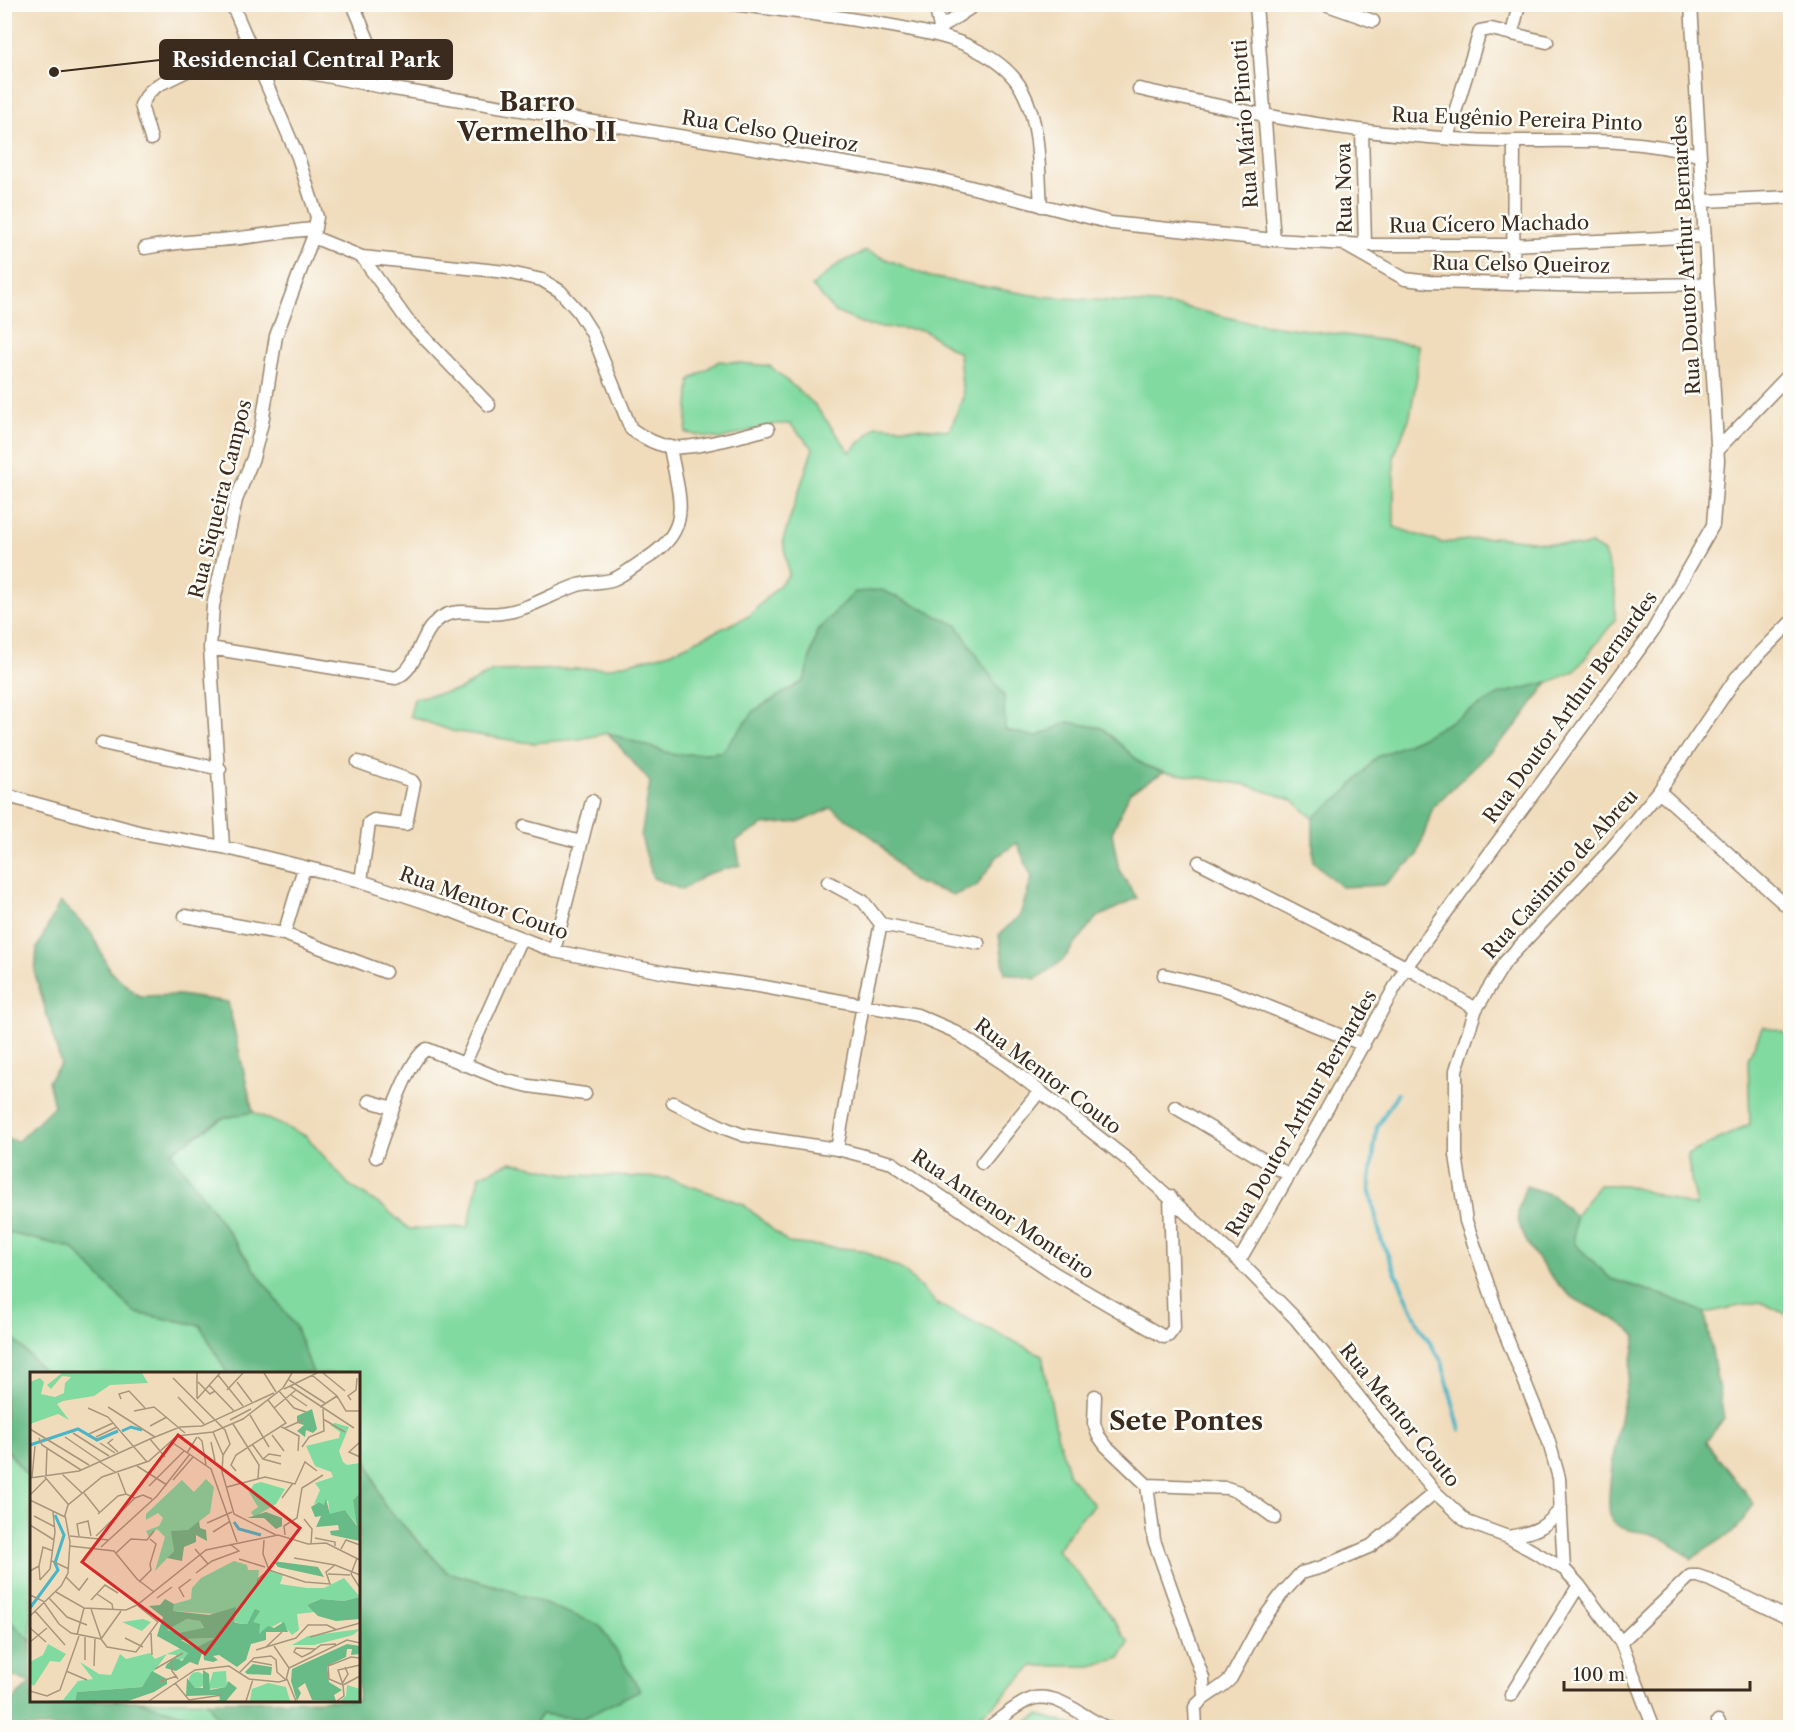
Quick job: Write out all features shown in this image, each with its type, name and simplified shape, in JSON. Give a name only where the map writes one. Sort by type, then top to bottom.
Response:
[{"type":"street","name":"Rua Siqueira Campos","points":[[223,847],[220,769],[210,648],[213,606],[236,500],[254,458],[276,336],[314,233],[315,205],[259,63],[232,4]]},
{"type":"street","points":[[353,4],[388,88]]},
{"type":"street","points":[[732,4],[938,31],[988,56],[1021,87],[1031,109],[1036,133],[1041,206]]},
{"type":"street","points":[[935,4],[938,31]]},
{"type":"street","points":[[938,31],[976,4]]},
{"type":"street","name":"Rua Mário Pinotti","points":[[1256,4],[1274,240]]},
{"type":"street","points":[[1325,4],[1373,21]]},
{"type":"street","points":[[1512,34],[1519,4]]},
{"type":"street","name":"Rua Doutor Arthur Bernardes","points":[[1239,1261],[1364,1045],[1406,967],[1652,632],[1713,525],[1717,501],[1717,450],[1691,4]]},
{"type":"street","points":[[1447,138],[1477,34],[1484,29],[1547,42]]},
{"type":"street","points":[[151,140],[141,105],[149,92],[158,85],[248,41]]},
{"type":"street","name":"Rua Celso Queiroz","points":[[259,63],[388,88],[935,178],[1111,223],[1274,240]]},
{"type":"street","name":"Rua Eugênio Pereira Pinto","points":[[1140,89],[1263,116],[1362,131],[1514,142],[1616,140],[1654,144],[1698,155]]},
{"type":"street","name":"Rua Nova","points":[[1362,131],[1365,245]]},
{"type":"street","points":[[1513,284],[1514,142]]},
{"type":"street","points":[[1704,201],[1791,197]]},
{"type":"street","points":[[146,248],[181,240],[220,240],[279,231],[314,233],[362,256],[506,272],[542,280],[578,311],[592,333],[631,429],[670,447],[721,441],[768,429]]},
{"type":"street","name":"Rua Cícero Machado","points":[[1274,240],[1365,245],[1513,245],[1705,236]]},
{"type":"street","name":"Rua Celso Queiroz","points":[[1344,244],[1405,279],[1429,282],[1707,284]]},
{"type":"street","points":[[362,256],[406,320],[489,405]]},
{"type":"street","points":[[1717,450],[1791,374]]},
{"type":"street","points":[[210,648],[396,678],[407,671],[428,629],[445,615],[458,612],[489,614],[519,609],[587,582],[612,580],[664,547],[675,534],[681,509],[670,447]]},
{"type":"street","name":"Rua Casimiro de Abreu","points":[[1564,1569],[1559,1478],[1548,1439],[1494,1305],[1466,1221],[1456,1155],[1456,1070],[1476,1009],[1508,958],[1611,849],[1659,791],[1736,678],[1791,623]]},
{"type":"street","points":[[102,743],[220,769]]},
{"type":"street","points":[[357,762],[412,781],[414,784],[406,824],[374,820],[369,823],[361,881]]},
{"type":"street","points":[[1659,791],[1791,909]]},
{"type":"street","name":"Rua Mentor Couto","points":[[4,795],[142,833],[223,847],[361,881],[461,914],[554,951],[672,974],[917,1015],[954,1031],[986,1050],[1170,1196],[1239,1261],[1296,1319],[1435,1492],[1467,1522],[1508,1537],[1564,1569],[1579,1585],[1620,1642],[1654,1728]]},
{"type":"street","points":[[554,951],[592,801]]},
{"type":"street","points":[[525,827],[581,842]]},
{"type":"street","points":[[1199,862],[1406,967],[1476,1009]]},
{"type":"street","points":[[284,934],[304,868]]},
{"type":"street","points":[[828,882],[863,901],[881,924],[978,944]]},
{"type":"street","points":[[185,916],[284,934],[385,972]]},
{"type":"street","points":[[837,1149],[863,1005],[881,924]]},
{"type":"street","points":[[464,1065],[520,938]]},
{"type":"street","points":[[1164,975],[1224,989],[1364,1045]]},
{"type":"street","points":[[376,1157],[393,1108],[422,1051],[433,1051],[464,1065],[529,1086],[585,1094]]},
{"type":"street","points":[[982,1163],[1039,1092]]},
{"type":"street","points":[[369,1101],[393,1108]]},
{"type":"street","name":"Rua Antenor Monteiro","points":[[673,1103],[727,1130],[743,1135],[837,1149],[892,1163],[1054,1273],[1164,1337],[1168,1336],[1174,1328],[1170,1196]]},
{"type":"street","points":[[1175,1107],[1289,1175]]},
{"type":"street","points":[[1095,1396],[1094,1423],[1098,1435],[1106,1446],[1147,1485],[1154,1540],[1203,1678],[1204,1696]]},
{"type":"street","points":[[1147,1485],[1227,1488],[1239,1492],[1275,1518]]},
{"type":"street","points":[[1196,1728],[1195,1707],[1204,1696],[1225,1685],[1231,1678],[1260,1624],[1281,1594],[1301,1573],[1322,1567],[1371,1546],[1435,1492]]},
{"type":"street","points":[[1508,1537],[1531,1533],[1541,1528],[1551,1521],[1561,1508]]},
{"type":"street","points":[[1620,1642],[1690,1576],[1698,1575],[1710,1580],[1791,1619]]},
{"type":"street","points":[[1511,1695],[1579,1585]]},
{"type":"street","points":[[988,1728],[1024,1703],[1045,1697],[1108,1728]]},
{"type":"green space","points":[[866,251],[930,277],[1038,296],[1180,306],[1247,322],[1418,345],[1417,376],[1410,416],[1394,456],[1394,527],[1442,543],[1496,537],[1581,547],[1591,544],[1604,552],[1615,590],[1615,620],[1575,671],[1377,757],[1345,793],[1313,818],[1292,800],[1247,785],[1164,772],[1143,765],[1102,728],[1068,722],[1036,737],[1004,730],[1004,696],[817,631],[804,681],[755,710],[723,752],[675,755],[608,733],[580,739],[531,743],[452,731],[410,716],[414,698],[459,690],[493,671],[608,668],[670,653],[749,616],[789,575],[783,540],[813,448],[790,424],[777,424],[719,439],[686,433],[690,380],[719,361],[770,366],[814,404],[850,452],[877,426],[950,430],[963,397],[959,353],[923,330],[868,326],[835,312],[812,286],[840,263]]},
{"type":"green space","points":[[882,590],[957,625],[1004,696],[1005,730],[1036,737],[1068,722],[1102,728],[1143,765],[1164,772],[1130,792],[1112,833],[1119,870],[1137,898],[1096,918],[1062,961],[1036,979],[1005,973],[999,935],[1020,915],[1032,878],[1017,843],[997,857],[976,887],[954,895],[912,881],[875,839],[831,808],[800,822],[763,825],[736,841],[740,865],[707,874],[682,890],[653,878],[641,837],[650,782],[608,733],[675,755],[722,752],[755,710],[804,681],[817,631],[855,592]]},
{"type":"green space","points":[[1548,682],[1517,725],[1433,807],[1417,856],[1384,885],[1341,887],[1313,861],[1313,818],[1345,793],[1377,757],[1419,739],[1500,694]]},
{"type":"green space","points":[[60,902],[91,932],[110,971],[139,996],[179,995],[228,1002],[253,1112],[221,1119],[171,1152],[295,1326],[313,1372],[226,1372],[200,1325],[135,1313],[72,1248],[5,1232],[5,1139],[18,1141],[54,1106],[48,1081],[61,1064],[35,974],[37,948]]},
{"type":"green space","points":[[1763,1026],[1790,1034],[1790,1316],[1760,1302],[1705,1313],[1669,1297],[1611,1279],[1574,1243],[1575,1216],[1599,1185],[1625,1185],[1696,1207],[1687,1155],[1750,1124],[1748,1059]]},
{"type":"green space","points":[[253,1112],[306,1136],[349,1185],[385,1208],[409,1229],[468,1227],[479,1176],[511,1162],[572,1175],[667,1178],[743,1204],[788,1243],[862,1250],[903,1270],[937,1304],[1042,1355],[1057,1434],[1069,1475],[1094,1505],[1079,1520],[1057,1550],[1096,1595],[1129,1643],[1120,1658],[1091,1666],[1033,1666],[997,1702],[965,1727],[533,1727],[541,1714],[582,1719],[506,1589],[447,1572],[384,1505],[366,1458],[360,1450],[360,1372],[313,1372],[295,1326],[171,1152],[221,1119]]},
{"type":"green space","points":[[1526,1186],[1552,1195],[1575,1216],[1574,1243],[1611,1279],[1669,1297],[1705,1313],[1724,1418],[1706,1442],[1754,1504],[1736,1530],[1691,1559],[1663,1538],[1627,1530],[1613,1522],[1609,1510],[1612,1463],[1636,1336],[1615,1320],[1569,1294],[1539,1261],[1519,1223],[1518,1213]]},
{"type":"green space","points":[[5,1232],[72,1248],[135,1313],[200,1325],[226,1372],[44,1372],[5,1329]]},
{"type":"green space","points":[[5,1329],[44,1372],[30,1372],[30,1479],[5,1447]]},
{"type":"green space","points":[[4,1447],[30,1479],[30,1640],[5,1616]]},
{"type":"green space","points":[[360,1450],[366,1458],[384,1505],[447,1572],[506,1589],[600,1625],[640,1690],[582,1719],[541,1714],[533,1727],[5,1727],[5,1719],[11,1702],[30,1684],[30,1702],[140,1702],[223,1726],[207,1702],[360,1702]]},
{"type":"green space","points":[[5,1616],[30,1640],[30,1683],[5,1673]]},
{"type":"green space","points":[[140,1702],[207,1702],[224,1726]]},
{"type":"green space","points":[[1039,1715],[1073,1725],[1076,1727],[1016,1727]]},
{"type":"waterway","points":[[1397,1094],[1377,1127],[1369,1188],[1382,1242],[1419,1325],[1442,1362],[1460,1430]]},
{"type":"place","name":"Residencial Central Park","points":[[54,72]]},
{"type":"district","name":"Barro Vermelho II","points":[[537,117]]},
{"type":"district","name":"Sete Pontes","points":[[1186,1421]]}]
